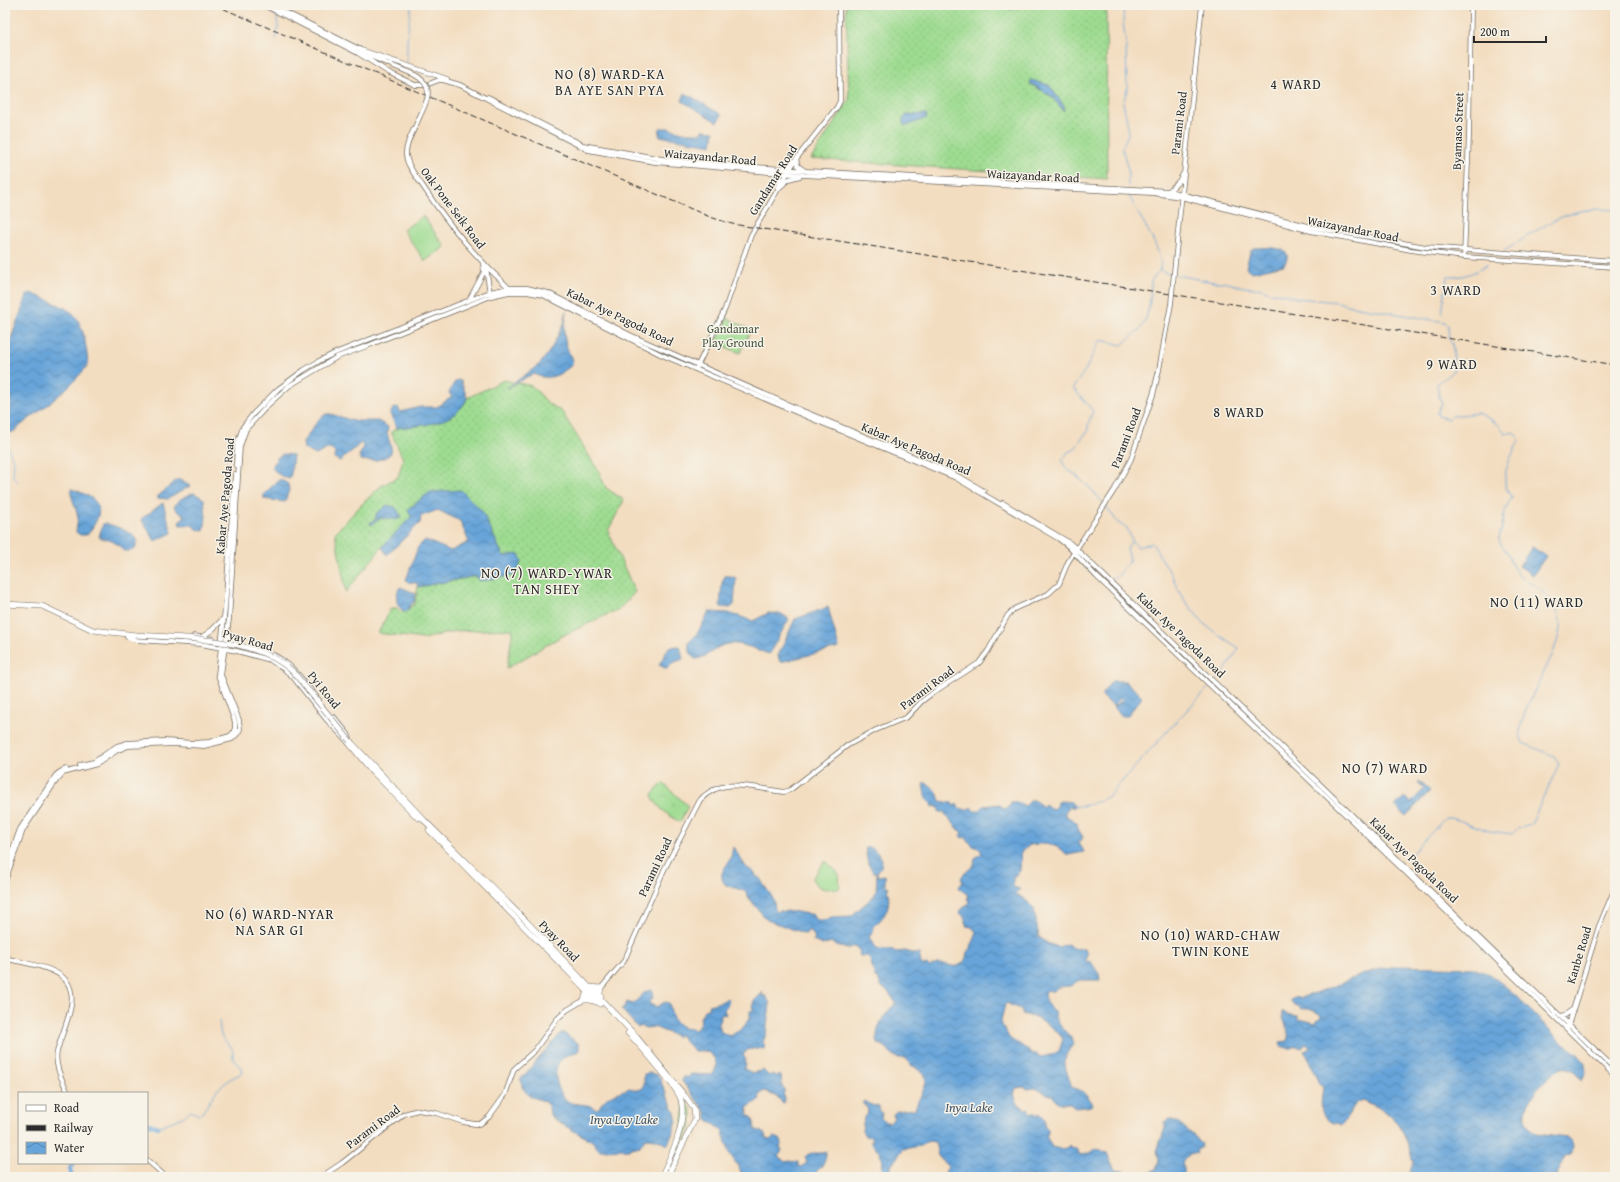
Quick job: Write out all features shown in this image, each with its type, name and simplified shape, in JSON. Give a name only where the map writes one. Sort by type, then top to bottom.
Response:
[{"type":"highway","name":"Pyay Road","points":[[5,605],[38,608],[94,633],[201,642],[270,658],[287,668],[393,792],[634,1034],[659,1067],[681,1098],[682,1106],[679,1132],[661,1177]]},
{"type":"highway","points":[[601,988],[601,1002],[584,1000],[588,989],[601,988]]},
{"type":"highway","name":"Pyay Road","points":[[659,1067],[685,1096],[694,1109],[695,1115],[693,1126],[667,1177]]},
{"type":"main road","points":[[264,5],[362,53],[461,84]]},
{"type":"main road","points":[[271,5],[362,53],[388,72],[415,85],[426,85],[439,80],[461,84]]},
{"type":"main road","name":"Gandamar Road","points":[[696,367],[725,309],[751,236],[796,159],[837,108],[840,102],[839,5]]},
{"type":"main road","name":"Parami Road","points":[[321,1177],[342,1163],[404,1114],[418,1110],[436,1113],[471,1124],[480,1124],[484,1121],[494,1111],[505,1095],[512,1074],[518,1065],[535,1050],[557,1019],[567,1010],[601,988],[624,961],[677,842],[704,795],[723,785],[735,784],[784,792],[790,790],[848,745],[876,730],[907,717],[922,701],[934,692],[979,663],[988,652],[1008,615],[1016,608],[1038,599],[1059,584],[1068,562],[1115,488],[1131,459],[1153,395],[1171,304],[1183,173],[1202,5]]},
{"type":"main road","name":"Byamaso Street","points":[[1464,257],[1469,136],[1471,5]]},
{"type":"main road","name":"Oak Pone Seik Road","points":[[362,53],[410,73],[423,81],[427,88],[428,98],[406,152],[409,165],[451,226],[486,266],[490,294]]},
{"type":"main road","name":"Waizayandar Road","points":[[461,84],[588,150],[668,164],[806,173],[1132,189],[1181,195],[1312,227],[1426,247],[1615,261]]},
{"type":"main road","points":[[796,159],[798,166],[806,173],[789,179],[779,188],[780,178],[774,171],[787,167],[796,159]]},
{"type":"main road","points":[[1182,185],[1189,197],[1180,205],[1176,199],[1168,193],[1179,181],[1183,173]]},
{"type":"main road","name":"Waizayandar Road","points":[[1255,214],[1310,231],[1356,241],[1411,250],[1464,257],[1550,262],[1615,268]]},
{"type":"main road","points":[[1550,257],[1550,262]]},
{"type":"main road","points":[[469,300],[484,272],[482,263]]},
{"type":"main road","points":[[486,266],[509,288]]},
{"type":"main road","name":"Kabar Aye Pagoda Road","points":[[447,311],[469,300],[509,288],[532,288],[548,293],[696,367]]},
{"type":"main road","name":"Kabar Aye Pagoda Road","points":[[226,619],[235,497],[237,444],[243,427],[253,414],[278,389],[319,361],[366,344],[490,294],[527,292],[542,295],[640,345],[962,478],[1069,544],[1098,574],[1529,988],[1615,1076]]},
{"type":"main road","points":[[1082,540],[1080,550],[1081,557],[1068,562],[1070,556],[1069,544],[1082,540]]},
{"type":"main road","points":[[226,619],[231,639],[238,644]]},
{"type":"main road","points":[[202,637],[226,619]]},
{"type":"main road","points":[[5,873],[20,828],[60,772],[94,762],[122,745],[208,742],[233,734],[236,724],[218,676],[226,619]]},
{"type":"main road","points":[[224,641],[228,630]]},
{"type":"main road","name":"Pyay Road","points":[[128,636],[148,634],[202,637],[262,650],[277,656]]},
{"type":"main road","name":"Pyay Road","points":[[128,636],[136,640],[212,646],[265,658],[277,664]]},
{"type":"main road","points":[[156,743],[204,746],[227,741],[236,737],[240,729],[240,724],[221,676],[221,659],[212,646]]},
{"type":"main road","points":[[221,659],[232,650]]},
{"type":"main road","name":"Pyi Road","points":[[277,656],[284,660],[302,678],[348,734],[350,742]]},
{"type":"main road","name":"Kabar Aye Pagoda Road","points":[[1187,659],[1212,685],[1221,691]]},
{"type":"main road","points":[[277,664],[284,660]]},
{"type":"main road","name":"Pyi Road","points":[[277,664],[293,677],[326,719],[350,742]]},
{"type":"main road","points":[[5,881],[20,836],[51,785]]},
{"type":"main road","name":"Kanbe Road","points":[[1567,1026],[1599,926],[1615,888]]},
{"type":"main road","points":[[5,958],[53,971],[65,979],[69,985],[71,1007],[57,1053],[60,1072],[68,1092]]},
{"type":"main road","name":"Kabar Aye Pagoda Road","points":[[1529,988],[1560,1016],[1567,1026],[1615,1069]]},
{"type":"main road","points":[[1560,1016],[1573,1010]]},
{"type":"main road","points":[[148,1161],[166,1177]]},
{"type":"green space","points":[[846,5],[1012,5],[1010,6],[1011,10],[1021,7],[1021,5],[1106,5],[1107,179],[811,159],[849,100]],"holes":[[[1031,81],[1049,85],[1064,111],[1051,96],[1030,84]]]},
{"type":"green space","points":[[423,216],[445,247],[425,261],[403,230]]},
{"type":"green space","name":"Gandamar Play Ground","points":[[727,318],[751,330],[740,353],[716,343]]},
{"type":"green space","points":[[504,380],[532,386],[549,404],[562,412],[599,472],[606,488],[624,500],[608,531],[635,592],[619,609],[562,636],[507,668],[513,629],[456,631],[423,639],[378,633],[391,608],[397,608],[401,612],[405,612],[415,603],[418,587],[476,576],[503,556],[482,511],[461,490],[411,517],[382,547],[346,592],[335,533],[381,486],[398,477],[403,459],[391,432],[397,428],[422,425],[464,405],[467,398]]},
{"type":"green space","points":[[663,783],[688,806],[680,822],[667,814],[654,800],[652,795]]},
{"type":"green space","points":[[824,862],[827,862],[839,874],[840,887],[838,889],[821,888],[812,879]]},
{"type":"green space","points":[[683,1099],[691,1110],[691,1123],[685,1139],[668,1167],[678,1142],[682,1126],[684,1109]]},
{"type":"water","points":[[1031,80],[1049,85],[1064,106],[1064,111],[1051,96],[1030,83]]},
{"type":"water","points":[[685,93],[722,115],[717,122],[682,101]]},
{"type":"water","points":[[926,114],[927,118],[906,126],[903,124],[903,119],[907,115]]},
{"type":"water","points":[[660,128],[668,128],[687,133],[702,133],[703,130],[714,131],[712,145],[659,136]]},
{"type":"water","points":[[1253,248],[1283,250],[1286,253],[1287,258],[1284,265],[1252,272],[1246,268],[1250,252]]},
{"type":"water","points":[[31,293],[62,306],[75,316],[82,329],[88,365],[74,382],[58,396],[16,430],[10,433],[7,432],[6,428],[11,400],[9,387],[5,378],[5,355],[27,295]]},
{"type":"water","points":[[566,311],[564,336],[572,360],[572,365],[558,375],[544,377],[533,374],[507,388],[540,364],[551,349],[565,321],[564,318]]},
{"type":"water","points":[[457,380],[461,381],[467,398],[462,407],[455,414],[447,419],[437,422],[397,428],[390,414],[393,409],[398,407],[400,412],[420,407],[437,407],[452,397],[449,393]]},
{"type":"water","points":[[326,414],[331,414],[354,421],[378,421],[388,427],[387,434],[391,446],[391,453],[378,460],[361,460],[359,456],[364,447],[361,443],[340,461],[334,458],[335,452],[332,449],[327,449],[316,455],[304,449],[303,442],[319,419]]},
{"type":"water","points":[[283,454],[293,455],[289,479],[275,471],[272,466],[278,457]]},
{"type":"water","points":[[178,479],[190,486],[168,499],[156,498]]},
{"type":"water","points":[[280,479],[288,484],[289,490],[285,502],[264,499],[264,494]]},
{"type":"water","points":[[72,489],[89,497],[95,501],[98,506],[99,512],[97,518],[87,535],[80,535],[76,532],[78,516],[71,494]]},
{"type":"water","points":[[461,490],[482,511],[503,556],[519,554],[522,561],[515,575],[480,581],[476,576],[418,587],[417,583],[408,582],[406,580],[418,547],[425,540],[451,551],[469,542],[460,521],[438,510],[421,516],[420,523],[387,555],[382,547],[411,517],[408,509],[430,492]]},
{"type":"water","points":[[194,493],[204,499],[206,517],[204,531],[197,529],[192,525],[180,525],[179,523],[181,519],[184,518],[184,514],[178,512],[174,507],[182,498]]},
{"type":"water","points":[[163,503],[172,533],[155,541],[141,519]]},
{"type":"water","points":[[387,505],[395,507],[402,517],[399,519],[382,518],[371,525],[370,523],[376,519],[376,514]]},
{"type":"water","points":[[105,523],[120,528],[135,537],[137,541],[135,548],[124,551],[114,542],[100,538],[99,536],[103,524]]},
{"type":"water","points":[[1532,547],[1546,556],[1533,575],[1519,566]]},
{"type":"water","points":[[725,576],[736,578],[734,605],[730,608],[721,607],[720,605],[722,583]]},
{"type":"water","points":[[400,587],[415,593],[414,602],[407,611],[403,611],[397,602],[397,593]]},
{"type":"water","points":[[828,607],[839,648],[780,662],[778,656],[795,619]]},
{"type":"water","points":[[709,612],[729,613],[753,621],[768,613],[782,614],[789,619],[769,654],[743,645],[729,644],[717,648],[704,657],[695,659],[690,651],[689,642],[697,634]]},
{"type":"water","points":[[680,646],[683,659],[672,663],[667,669],[659,665],[669,647]]},
{"type":"water","points":[[1112,681],[1125,681],[1141,695],[1141,699],[1127,716],[1122,716],[1113,707],[1123,700],[1121,698],[1113,706],[1101,695]]},
{"type":"water","points":[[1419,781],[1430,791],[1406,816],[1395,806],[1404,797],[1411,803],[1424,789],[1418,782]]},
{"type":"water","name":"Inya Lake","points":[[925,782],[937,792],[940,801],[952,803],[954,806],[957,804],[959,808],[967,810],[971,807],[974,811],[978,811],[983,806],[1000,804],[1006,809],[1009,807],[1011,802],[1017,802],[1025,806],[1031,800],[1034,800],[1043,807],[1045,804],[1054,809],[1060,801],[1071,802],[1074,806],[1073,808],[1070,806],[1065,812],[1065,815],[1077,823],[1078,829],[1083,837],[1081,841],[1078,840],[1084,852],[1068,855],[1057,847],[1046,843],[1030,845],[1021,852],[1020,871],[1013,877],[1013,887],[1020,889],[1016,894],[1025,899],[1034,909],[1039,937],[1047,943],[1058,947],[1068,944],[1077,949],[1084,948],[1087,954],[1085,961],[1091,962],[1099,974],[1100,980],[1079,980],[1070,986],[1058,987],[1054,991],[1047,991],[1044,994],[1047,1004],[1054,1011],[1059,1024],[1074,1044],[1069,1049],[1065,1059],[1066,1069],[1072,1087],[1082,1091],[1093,1103],[1092,1106],[1076,1108],[1070,1103],[1059,1103],[1052,1096],[1035,1088],[1028,1089],[1024,1087],[1016,1088],[1015,1097],[1019,1105],[1024,1109],[1028,1108],[1030,1113],[1035,1113],[1038,1115],[1039,1113],[1042,1115],[1045,1121],[1045,1126],[1048,1129],[1046,1136],[1052,1147],[1060,1149],[1066,1148],[1069,1145],[1078,1150],[1079,1154],[1081,1155],[1098,1149],[1107,1153],[1115,1170],[1138,1175],[1147,1174],[1150,1177],[947,1177],[945,1172],[948,1167],[938,1156],[935,1142],[928,1141],[920,1146],[903,1149],[891,1166],[891,1177],[883,1177],[885,1172],[882,1168],[883,1159],[879,1154],[880,1152],[870,1142],[873,1141],[872,1138],[868,1136],[866,1137],[862,1131],[864,1117],[868,1113],[867,1106],[862,1103],[864,1101],[874,1106],[877,1105],[882,1114],[881,1118],[885,1122],[890,1122],[894,1118],[893,1114],[897,1111],[915,1109],[926,1082],[926,1077],[924,1074],[916,1067],[911,1066],[906,1058],[897,1058],[882,1045],[878,1044],[877,1033],[881,1021],[896,1003],[875,977],[870,959],[867,956],[860,956],[860,952],[856,947],[850,947],[849,949],[836,946],[831,942],[823,945],[813,941],[815,938],[811,931],[807,931],[806,934],[767,920],[748,897],[747,892],[726,885],[722,879],[722,874],[730,860],[733,847],[746,867],[761,879],[774,901],[774,909],[777,912],[781,910],[782,912],[788,911],[812,914],[817,920],[825,920],[832,917],[851,916],[873,897],[876,892],[877,872],[877,875],[879,876],[885,875],[885,886],[889,888],[887,889],[889,901],[887,909],[880,921],[876,923],[869,937],[876,948],[879,950],[891,950],[894,952],[905,951],[916,954],[919,953],[921,963],[929,967],[937,964],[958,966],[967,958],[968,951],[975,939],[976,932],[972,927],[966,926],[966,919],[960,913],[961,910],[970,902],[968,901],[967,894],[958,888],[963,882],[961,879],[962,876],[974,865],[975,858],[982,853],[979,848],[973,846],[965,837],[962,838],[960,835],[962,833],[945,814],[945,812],[939,812],[939,808],[935,806],[932,807],[931,803],[926,799],[923,785]],"holes":[[[1007,1003],[1022,1011],[1022,1014],[1033,1017],[1045,1023],[1059,1034],[1063,1039],[1059,1051],[1051,1055],[1041,1057],[1031,1053],[1010,1039],[1002,1025],[1001,1020],[1005,1005]]]},
{"type":"water","points":[[865,848],[871,848],[877,852],[882,859],[881,867],[877,872],[873,872],[868,864]]},
{"type":"water","points":[[1399,966],[1473,968],[1491,975],[1511,991],[1565,1045],[1578,1054],[1585,1063],[1586,1072],[1582,1081],[1573,1069],[1564,1068],[1555,1072],[1536,1091],[1527,1105],[1525,1113],[1529,1127],[1537,1134],[1567,1138],[1571,1141],[1573,1148],[1572,1153],[1571,1155],[1565,1156],[1556,1175],[1558,1177],[1404,1177],[1409,1174],[1414,1161],[1412,1160],[1404,1134],[1391,1116],[1363,1100],[1356,1103],[1343,1123],[1340,1125],[1327,1119],[1321,1106],[1323,1087],[1319,1084],[1310,1060],[1304,1051],[1310,1047],[1306,1044],[1302,1048],[1296,1046],[1288,1048],[1281,1046],[1280,1044],[1280,1042],[1287,1041],[1288,1037],[1283,1019],[1283,1011],[1286,1014],[1298,1016],[1299,1019],[1316,1023],[1317,1020],[1321,1018],[1321,1015],[1311,1010],[1300,1009],[1300,1007],[1293,1004],[1290,1000],[1324,990],[1373,971]]},
{"type":"water","points":[[650,990],[652,991],[653,999],[649,1001],[650,1004],[656,1007],[665,1002],[669,1003],[672,1017],[678,1024],[683,1028],[696,1030],[701,1021],[700,1018],[704,1010],[709,1009],[709,1005],[723,1001],[727,998],[729,1000],[724,1009],[726,1015],[722,1014],[718,1024],[720,1026],[720,1031],[729,1036],[740,1030],[750,1019],[750,1011],[754,1010],[752,1007],[754,1001],[763,992],[762,996],[766,996],[770,1004],[766,1034],[763,1042],[765,1046],[764,1049],[757,1048],[747,1050],[743,1055],[746,1060],[744,1061],[746,1065],[744,1069],[753,1073],[763,1070],[769,1076],[773,1074],[776,1077],[778,1075],[781,1076],[782,1087],[785,1091],[783,1093],[785,1099],[783,1104],[776,1095],[772,1095],[766,1091],[762,1092],[759,1096],[760,1099],[747,1108],[749,1115],[753,1118],[755,1129],[765,1134],[766,1139],[770,1140],[774,1137],[780,1139],[782,1143],[780,1147],[782,1150],[779,1156],[785,1162],[798,1162],[798,1166],[801,1167],[807,1163],[805,1157],[807,1155],[826,1152],[823,1163],[816,1172],[817,1175],[814,1177],[742,1177],[740,1174],[741,1171],[730,1154],[722,1130],[707,1119],[707,1114],[682,1081],[684,1076],[687,1078],[691,1074],[712,1075],[716,1069],[715,1059],[706,1051],[694,1051],[684,1041],[681,1035],[678,1035],[677,1037],[654,1027],[646,1028],[641,1026],[638,1028],[621,1009],[627,1002],[633,1004],[645,992]]},
{"type":"water","name":"Inya Lay Lake","points":[[562,1032],[579,1044],[579,1051],[564,1057],[557,1065],[557,1083],[565,1099],[572,1103],[598,1109],[608,1097],[615,1093],[630,1088],[636,1090],[642,1089],[644,1084],[644,1074],[650,1073],[658,1075],[675,1113],[677,1122],[668,1145],[656,1139],[645,1138],[640,1146],[628,1149],[599,1150],[592,1141],[558,1122],[550,1115],[549,1107],[544,1101],[529,1096],[522,1087],[522,1082],[520,1080]]},
{"type":"water","points":[[1170,1119],[1179,1123],[1202,1143],[1201,1148],[1196,1150],[1197,1153],[1184,1159],[1182,1163],[1184,1177],[1150,1177],[1152,1172],[1156,1170],[1159,1160],[1157,1151],[1165,1128],[1165,1122]]},
{"type":"waterway","points":[[407,62],[407,40],[411,5]]},
{"type":"waterway","points":[[1124,5],[1123,23],[1126,43],[1127,90],[1123,103],[1128,125],[1128,134],[1122,148],[1128,170],[1128,186]]},
{"type":"waterway","points":[[267,9],[277,16],[278,28],[276,40]]},
{"type":"waterway","points":[[1104,504],[1091,489],[1072,472],[1067,470],[1062,461],[1068,452],[1074,450],[1088,430],[1088,425],[1093,411],[1073,388],[1086,369],[1101,340],[1122,345],[1142,326],[1149,309],[1151,282],[1160,269],[1161,262],[1154,242],[1128,193]]},
{"type":"waterway","points":[[1504,251],[1543,226],[1569,214],[1598,209],[1615,210]]},
{"type":"waterway","points":[[1442,314],[1447,277],[1458,277],[1469,274],[1488,264]]},
{"type":"waterway","points":[[1160,270],[1173,274]]},
{"type":"waterway","points":[[1176,275],[1262,289],[1272,293],[1284,294],[1297,298],[1337,302],[1352,306],[1445,322],[1448,325],[1449,340],[1452,343],[1454,358],[1453,371],[1437,384],[1439,397],[1442,403],[1437,413],[1438,416],[1449,419],[1452,416],[1478,413],[1500,426],[1506,434],[1513,432],[1518,436],[1519,440],[1506,469],[1505,484],[1507,491],[1512,498],[1505,511],[1499,540],[1516,572],[1549,598],[1556,608],[1560,621],[1559,635],[1554,651],[1529,703],[1520,733],[1523,743],[1554,756],[1559,764],[1531,824],[1518,828],[1512,834],[1489,831],[1452,818],[1445,818],[1405,861]]},
{"type":"waterway","points":[[5,390],[5,407]]},
{"type":"waterway","points":[[5,439],[14,463],[13,477],[18,482]]},
{"type":"waterway","points":[[1106,506],[1118,523],[1127,528],[1132,540],[1127,549],[1130,560],[1118,576],[1110,580]]},
{"type":"waterway","points":[[1132,541],[1138,547],[1152,543],[1171,574],[1182,597],[1203,623],[1239,648],[1224,672],[1216,681]]},
{"type":"waterway","points":[[1074,806],[1092,804],[1109,796],[1209,687]]},
{"type":"waterway","points":[[158,1127],[183,1117],[190,1111],[199,1115],[202,1113],[217,1090],[230,1079],[242,1073],[241,1068],[233,1059],[232,1049],[221,1036],[219,1021]]},
{"type":"waterway","points":[[148,1123],[158,1127]]},
{"type":"waterway","points":[[72,1164],[70,1169],[72,1177]]},
{"type":"railway","points":[[215,5],[710,217],[732,224],[1615,365]]},
{"type":"district","name":"NO (8) WARD-KA BA AYE SAN PYA","points":[[610,82]]},
{"type":"district","name":"4 WARD","points":[[1296,84]]},
{"type":"district","name":"3 WARD","points":[[1456,290]]},
{"type":"district","name":"9 WARD","points":[[1452,364]]},
{"type":"district","name":"8 WARD","points":[[1239,412]]},
{"type":"district","name":"NO (7) WARD-YWAR TAN SHEY","points":[[547,582]]},
{"type":"district","name":"NO (11) WARD","points":[[1537,602]]},
{"type":"district","name":"NO (7) WARD","points":[[1385,768]]},
{"type":"district","name":"NO (6) WARD-NYAR NA SAR GI","points":[[270,922]]},
{"type":"district","name":"NO (10) WARD-CHAW TWIN KONE","points":[[1211,944]]}]
